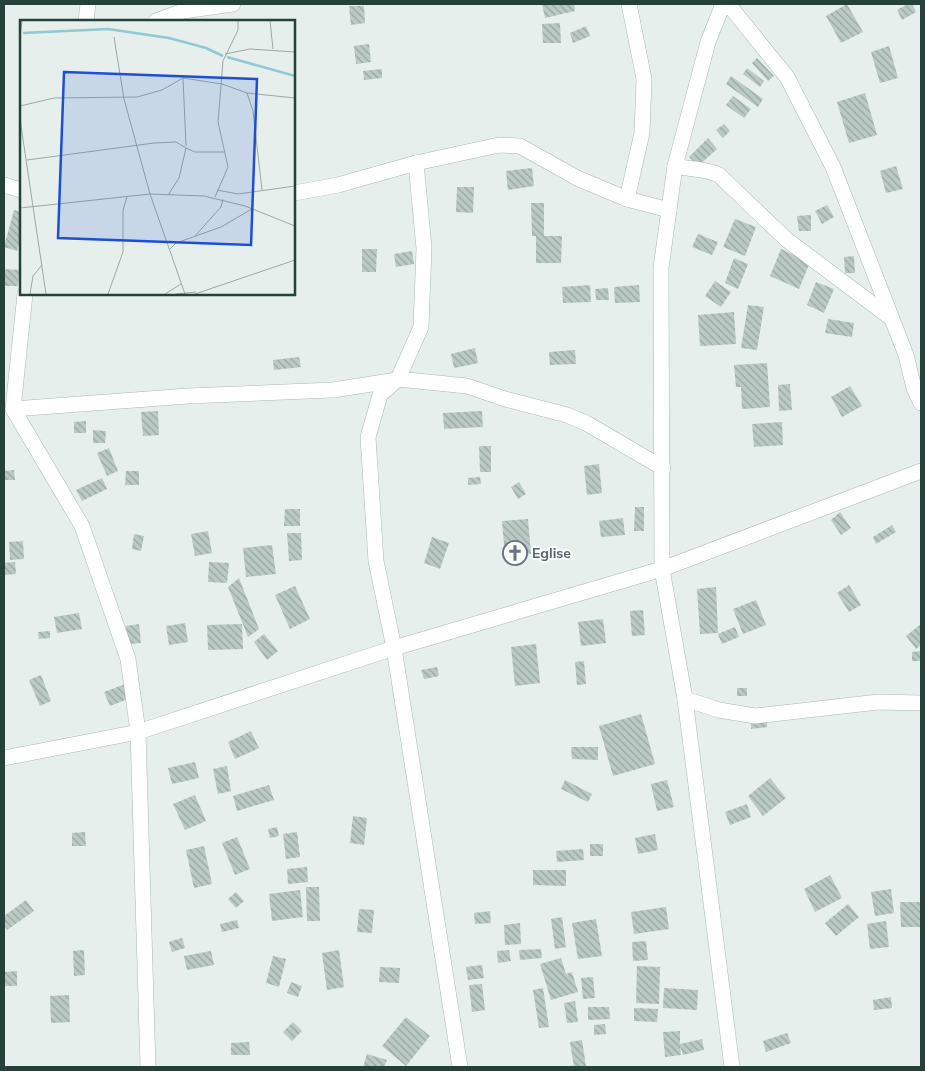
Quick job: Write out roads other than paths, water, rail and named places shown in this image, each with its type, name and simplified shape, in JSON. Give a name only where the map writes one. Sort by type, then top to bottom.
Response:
[{"type":"street","points":[[86,20],[88,4]]},
{"type":"street","points":[[159,20],[183,11],[233,4]]},
{"type":"street","points":[[628,199],[642,133],[644,79],[629,4]]},
{"type":"street","points":[[723,4],[708,42],[675,166],[661,268],[662,570],[685,700],[732,1067]]},
{"type":"street","points":[[728,4],[787,77],[833,167],[906,355],[914,388],[921,403]]},
{"type":"street","points":[[295,193],[338,185],[416,163],[499,145],[520,146],[577,178],[628,199],[669,210]]},
{"type":"street","points":[[416,163],[424,248],[421,327],[398,379],[380,395],[368,436],[376,561],[394,648],[460,1067]]},
{"type":"street","points":[[675,166],[713,172],[719,175],[787,240],[891,318]]},
{"type":"street","points":[[4,185],[20,190]]},
{"type":"street","points":[[24,295],[12,409],[82,526],[128,659],[138,732],[148,1067]]},
{"type":"street","points":[[12,409],[188,396],[333,390],[398,379],[467,386],[505,400],[567,415],[586,423],[663,468]]},
{"type":"street","points":[[4,758],[138,732],[394,648],[662,570],[921,471]]},
{"type":"street","points":[[685,700],[719,710],[755,716],[878,702],[921,702]]},
{"type":"place","name":"Eglise","points":[[515,553]]}]
